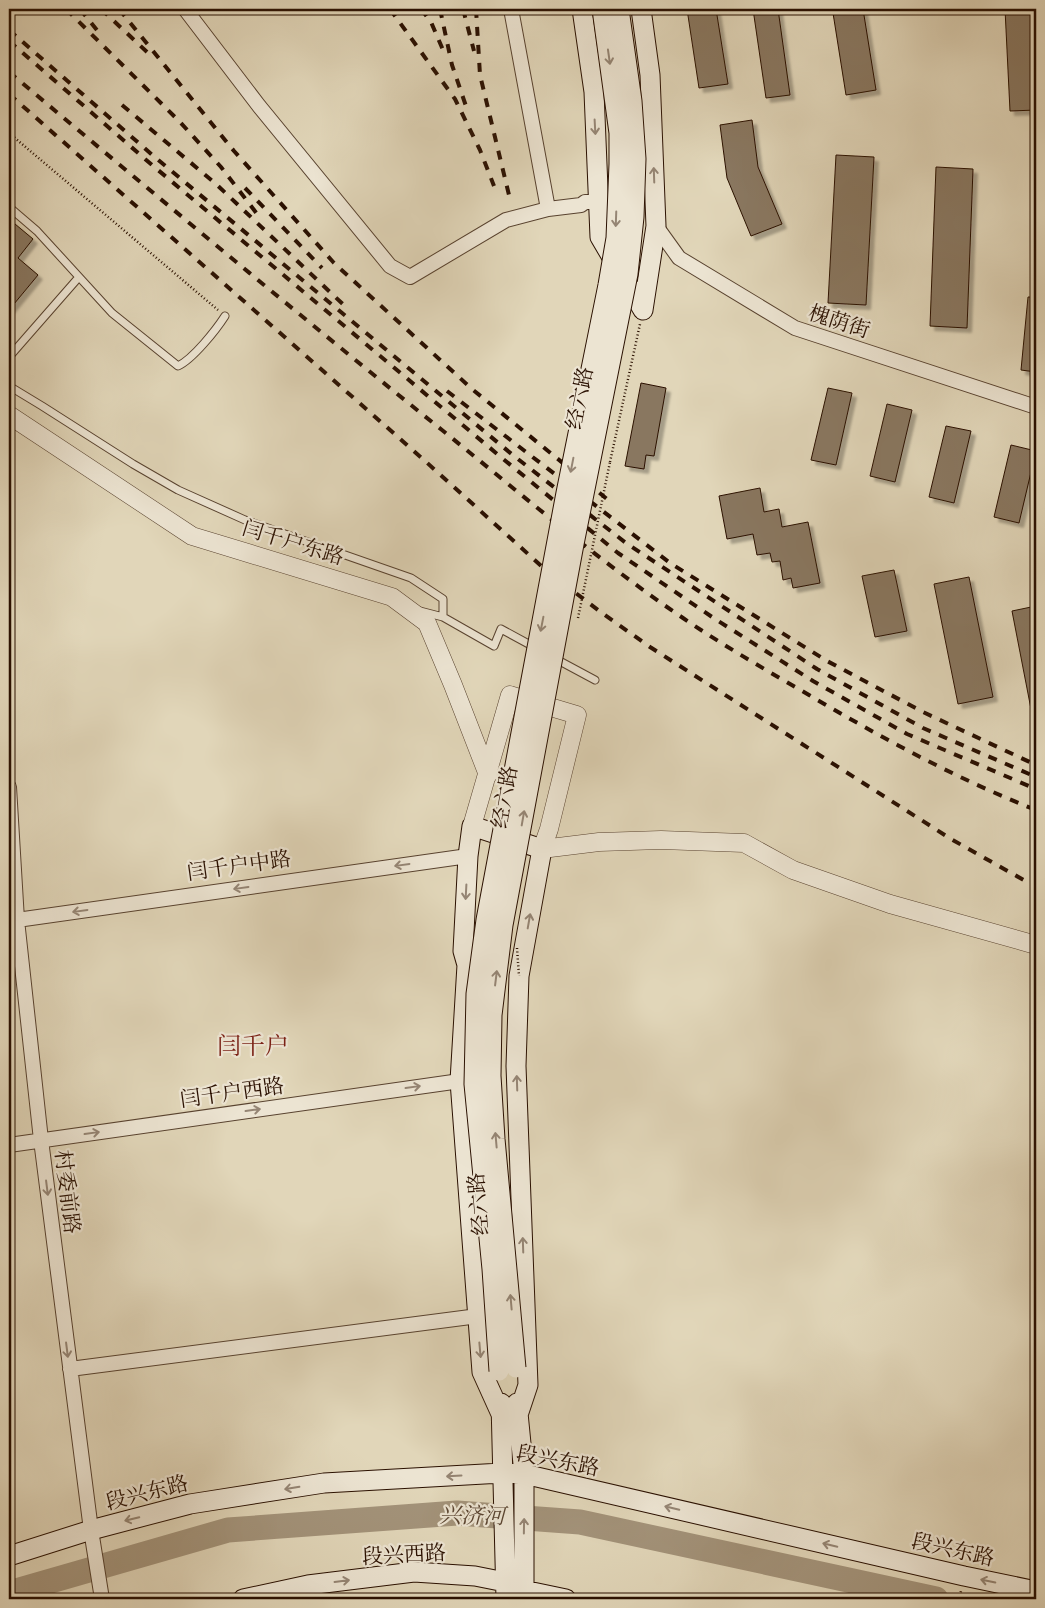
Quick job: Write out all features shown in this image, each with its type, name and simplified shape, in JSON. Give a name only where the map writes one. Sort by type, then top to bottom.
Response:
[{"type":"main road","points":[[582,9],[594,92],[600,237],[642,310]]},
{"type":"main road","name":"经六路","points":[[507,1370],[492,1269],[474,1084],[476,994],[486,920],[616,238],[619,133],[602,9]]},
{"type":"main road","name":"经六路","points":[[524,1594],[524,1474],[510,1414],[492,1076],[492,1015],[503,925],[574,544],[628,274],[634,216],[636,158],[632,101],[619,9]]},
{"type":"main road","points":[[641,9],[650,74],[656,226],[642,310]]},
{"type":"main road","points":[[472,826],[542,849],[519,976],[516,1066],[528,1385],[510,1414],[482,1372],[460,1081],[467,965],[463,951],[468,856],[472,826]]},
{"type":"main road","name":"经六路","points":[[505,1591],[502,1483],[510,1414]]},
{"type":"main road","name":"段兴东路","points":[[9,1556],[92,1536],[190,1504],[324,1483],[502,1483],[524,1474],[1036,1591]]},
{"type":"main road","name":"段兴西路","points":[[243,1599],[308,1585],[414,1572],[475,1576],[505,1591],[566,1599]]},
{"type":"street","points":[[185,9],[259,106],[390,266],[410,277],[506,220],[548,209],[581,206],[585,202],[598,202]]},
{"type":"street","points":[[511,9],[548,209]]},
{"type":"street","name":"槐荫街","points":[[656,226],[679,258],[794,328],[1036,407]]},
{"type":"street","name":"闫千户东路","points":[[9,415],[192,536],[392,597],[410,610],[427,623],[488,775]]},
{"type":"street","points":[[472,826],[510,695],[577,715],[549,829],[542,849],[599,842],[652,840],[744,843],[793,870],[881,901],[1036,945]]},
{"type":"street","name":"村委前路","points":[[9,795],[17,920],[41,1140],[92,1536],[102,1599]]},
{"type":"street","name":"闫千户中路","points":[[17,920],[468,856]]},
{"type":"street","name":"闫千户西路","points":[[9,1145],[460,1081]]},
{"type":"street","points":[[70,1369],[478,1316]]},
{"type":"lane","points":[[9,207],[37,231],[112,313],[178,366],[186,362],[196,352],[225,316]]},
{"type":"lane","points":[[9,357],[79,277]]},
{"type":"lane","points":[[9,386],[178,490],[245,520],[411,578],[443,599],[444,617]]},
{"type":"lane","points":[[410,610],[444,617],[494,646],[501,629],[595,680]]},
{"type":"path","points":[[9,133],[225,316]]},
{"type":"path","points":[[577,624],[642,310]]},
{"type":"building","points":[[687,9],[716,9],[728,84],[699,88]]},
{"type":"building","points":[[753,9],[778,9],[790,95],[766,98]]},
{"type":"building","points":[[863,9],[876,90],[846,95],[833,13]]},
{"type":"building","points":[[1005,9],[1035,9],[1036,110],[1010,111]]},
{"type":"building","points":[[752,120],[758,167],[782,224],[751,236],[727,178],[720,125]]},
{"type":"building","points":[[836,155],[874,157],[866,305],[828,303]]},
{"type":"building","points":[[936,167],[973,169],[967,328],[930,326]]},
{"type":"building","points":[[9,219],[33,239],[18,258],[38,275],[9,310]]},
{"type":"building","points":[[1028,297],[1036,297],[1036,372],[1021,370]]},
{"type":"building","points":[[641,383],[666,388],[654,456],[646,455],[644,469],[625,466]]},
{"type":"building","points":[[828,388],[852,393],[836,465],[811,460]]},
{"type":"building","points":[[887,404],[912,410],[895,482],[870,476]]},
{"type":"building","points":[[946,426],[971,431],[954,503],[929,497]]},
{"type":"building","points":[[1011,445],[1036,451],[1019,523],[994,517]]},
{"type":"building","points":[[760,488],[764,512],[779,509],[782,527],[808,522],[820,583],[793,588],[791,578],[783,580],[780,561],[772,562],[770,553],[757,555],[753,534],[727,539],[719,496]]},
{"type":"building","points":[[894,570],[907,631],[875,637],[862,576]]},
{"type":"building","points":[[969,577],[993,697],[958,704],[934,584]]},
{"type":"building","points":[[1036,606],[1036,708],[1031,709],[1012,611]]},
{"type":"waterway","name":"兴济河","points":[[9,1593],[228,1530],[457,1513],[580,1522],[936,1599]]},
{"type":"railway","points":[[66,9],[180,122],[221,167],[261,219]]},
{"type":"railway","points":[[80,9],[100,34]]},
{"type":"railway","points":[[101,9],[147,52]]},
{"type":"railway","points":[[119,9],[234,151],[334,263],[472,389],[607,499]]},
{"type":"railway","points":[[390,9],[455,99],[480,150],[494,186]]},
{"type":"railway","points":[[421,9],[431,22],[443,50]]},
{"type":"railway","points":[[440,9],[452,65],[468,112]]},
{"type":"railway","points":[[463,9],[474,51]]},
{"type":"railway","points":[[476,9],[480,75],[509,195]]},
{"type":"railway","points":[[9,30],[157,159],[514,456],[626,543],[817,669],[923,728],[1036,777]]},
{"type":"railway","points":[[9,41],[152,165],[618,553],[715,619],[813,681],[907,734],[1036,789]]},
{"type":"railway","points":[[9,72],[333,342],[621,574],[698,628],[864,727],[977,785],[1036,810]]},
{"type":"railway","points":[[9,94],[424,460],[548,572],[650,647],[951,839],[1036,887]]},
{"type":"railway","points":[[122,105],[216,184],[349,310]]},
{"type":"railway","points":[[245,188],[322,268]]},
{"type":"railway","points":[[447,391],[670,563],[827,661],[923,712],[1036,765]]},
{"type":"district","name":"闫千户","points":[[253,1046]]}]
